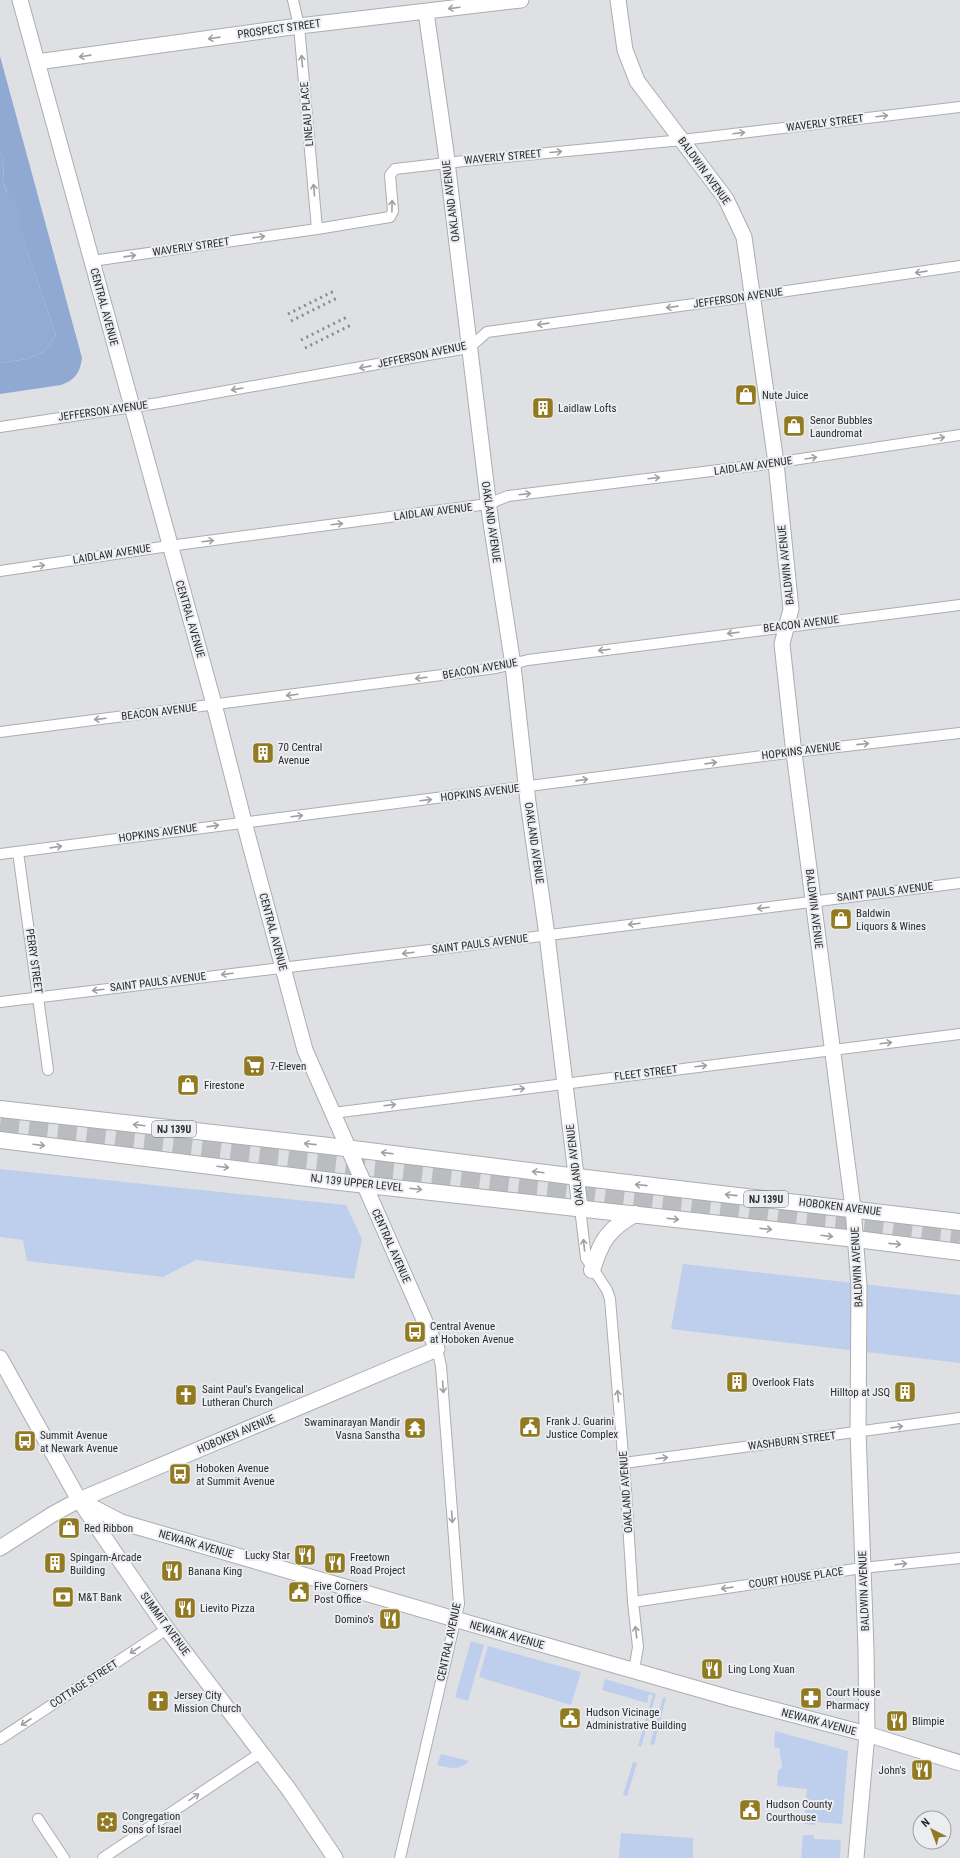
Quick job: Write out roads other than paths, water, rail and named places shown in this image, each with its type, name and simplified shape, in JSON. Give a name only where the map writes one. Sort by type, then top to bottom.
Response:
[{"type":"main road","name":"NJ 139U","points":[[0,1108],[349,1148],[576,1177]]},
{"type":"main road","name":"NJ 139 UPPER LEVEL","points":[[0,1140],[714,1224],[856,1239]]},
{"type":"main road","name":"HOBOKEN AVENUE","points":[[576,1177],[853,1208],[960,1222]]},
{"type":"main road","points":[[592,1270],[599,1249],[610,1231],[635,1214]]},
{"type":"main road","points":[[856,1239],[960,1252]]},
{"type":"street","name":"CENTRAL AVENUE","points":[[20,0],[169,546],[214,704],[305,1050],[437,1349],[441,1366],[459,1604],[400,1858]]},
{"type":"street","name":"LINEAU PLACE","points":[[293,0],[299,26],[317,229]]},
{"type":"street","name":"PROSPECT STREET","points":[[37,62],[299,26],[521,0]]},
{"type":"street","name":"BALDWIN AVENUE","points":[[618,0],[625,50],[637,81],[726,199],[744,236],[776,463],[791,609],[782,644],[794,752],[853,1208],[859,1286],[860,1350],[858,1432],[866,1649],[867,1734],[856,1858]]},
{"type":"street","name":"OAKLAND AVENUE","points":[[426,12],[447,163],[488,504],[513,665],[526,787],[547,935],[580,1208],[584,1253],[592,1270],[607,1290],[610,1299],[624,1463],[633,1602],[638,1647],[634,1670]]},
{"type":"street","name":"WAVERLY STREET","points":[[92,261],[317,229],[390,217],[393,211],[390,175],[395,169],[682,140],[960,107]]},
{"type":"street","name":"JEFFERSON AVENUE","points":[[0,427],[132,407],[469,348],[487,332],[960,266]]},
{"type":"street","name":"LAIDLAW AVENUE","points":[[0,571],[169,546],[488,504],[508,496],[776,463],[960,435]]},
{"type":"street","name":"BEACON AVENUE","points":[[0,732],[496,668],[513,665],[528,660],[960,605]]},
{"type":"street","name":"HOPKINS AVENUE","points":[[0,854],[794,752],[960,733]]},
{"type":"street","name":"PERRY STREET","points":[[18,852],[48,1070]]},
{"type":"street","name":"SAINT PAULS AVENUE","points":[[0,1002],[960,883]]},
{"type":"street","name":"FLEET STREET","points":[[333,1113],[960,1034]]},
{"type":"street","name":"HOBOKEN AVENUE","points":[[79,1500],[437,1349]]},
{"type":"street","name":"SUMMIT AVENUE","points":[[0,1358],[79,1500],[167,1629],[262,1752],[335,1858]]},
{"type":"street","name":"WASHBURN STREET","points":[[624,1463],[960,1418]]},
{"type":"street","points":[[0,1548],[53,1514],[79,1500]]},
{"type":"street","name":"NEWARK AVENUE","points":[[79,1500],[121,1522],[733,1699],[867,1734],[960,1763]]},
{"type":"street","name":"COURT HOUSE PLACE","points":[[633,1602],[862,1568],[960,1558]]},
{"type":"street","name":"COTTAGE STREET","points":[[0,1739],[167,1629]]},
{"type":"street","points":[[103,1858],[262,1752]]},
{"type":"street","points":[[38,1819],[64,1858]]},
{"type":"tunnel","points":[[0,1126],[960,1238]]},
{"type":"railway","points":[[288,314],[334,291]]},
{"type":"railway","points":[[291,321],[337,298]]},
{"type":"railway","points":[[301,340],[347,317]]},
{"type":"railway","points":[[305,348],[351,325]]},
{"type":"place","name":"Nute Juice","points":[[746,395]]},
{"type":"place","name":"Laidlaw Lofts","points":[[543,408]]},
{"type":"place","name":"Senor Bubbles Laundromat","points":[[794,426]]},
{"type":"place","name":"70 Central Avenue","points":[[263,753]]},
{"type":"place","name":"Baldwin Liquors & Wines","points":[[841,919]]},
{"type":"place","name":"7-Eleven","points":[[254,1066]]},
{"type":"place","name":"Firestone","points":[[188,1085]]},
{"type":"place","name":"Central Avenue at Hoboken Avenue","points":[[415,1332]]},
{"type":"place","name":"Overlook Flats","points":[[737,1382]]},
{"type":"place","name":"Hilltop at JSQ","points":[[905,1392]]},
{"type":"place","name":"Saint Paul's Evangelical Lutheran Church","points":[[186,1395]]},
{"type":"place","name":"Frank J. Guarini Justice Complex","points":[[530,1427]]},
{"type":"place","name":"Swaminarayan Mandir Vasna Sanstha","points":[[415,1428]]},
{"type":"place","name":"Summit Avenue at Newark Avenue","points":[[25,1441]]},
{"type":"place","name":"Hoboken Avenue at Summit Avenue","points":[[180,1474]]},
{"type":"place","name":"Red Ribbon","points":[[69,1528]]},
{"type":"place","name":"Lucky Star","points":[[305,1555]]},
{"type":"place","name":"Spingarn-Arcade Building","points":[[55,1563]]},
{"type":"place","name":"Freetown Road Project","points":[[335,1563]]},
{"type":"place","name":"Banana King","points":[[172,1571]]},
{"type":"place","name":"Five Corners Post Office","points":[[299,1592]]},
{"type":"place","name":"M&T Bank","points":[[63,1597]]},
{"type":"place","name":"Lievito Pizza","points":[[185,1608]]},
{"type":"place","name":"Domino's","points":[[390,1619]]},
{"type":"place","name":"Ling Long Xuan","points":[[712,1669]]},
{"type":"place","name":"Court House Pharmacy","points":[[811,1698]]},
{"type":"place","name":"Jersey City Mission Church","points":[[158,1701]]},
{"type":"place","name":"Hudson Vicinage Administrative Building","points":[[570,1718]]},
{"type":"place","name":"Blimpie","points":[[897,1721]]},
{"type":"place","name":"John's","points":[[922,1770]]},
{"type":"place","name":"Hudson County Courthouse","points":[[750,1810]]},
{"type":"place","name":"Congregation Sons of Israel","points":[[107,1822]]}]
